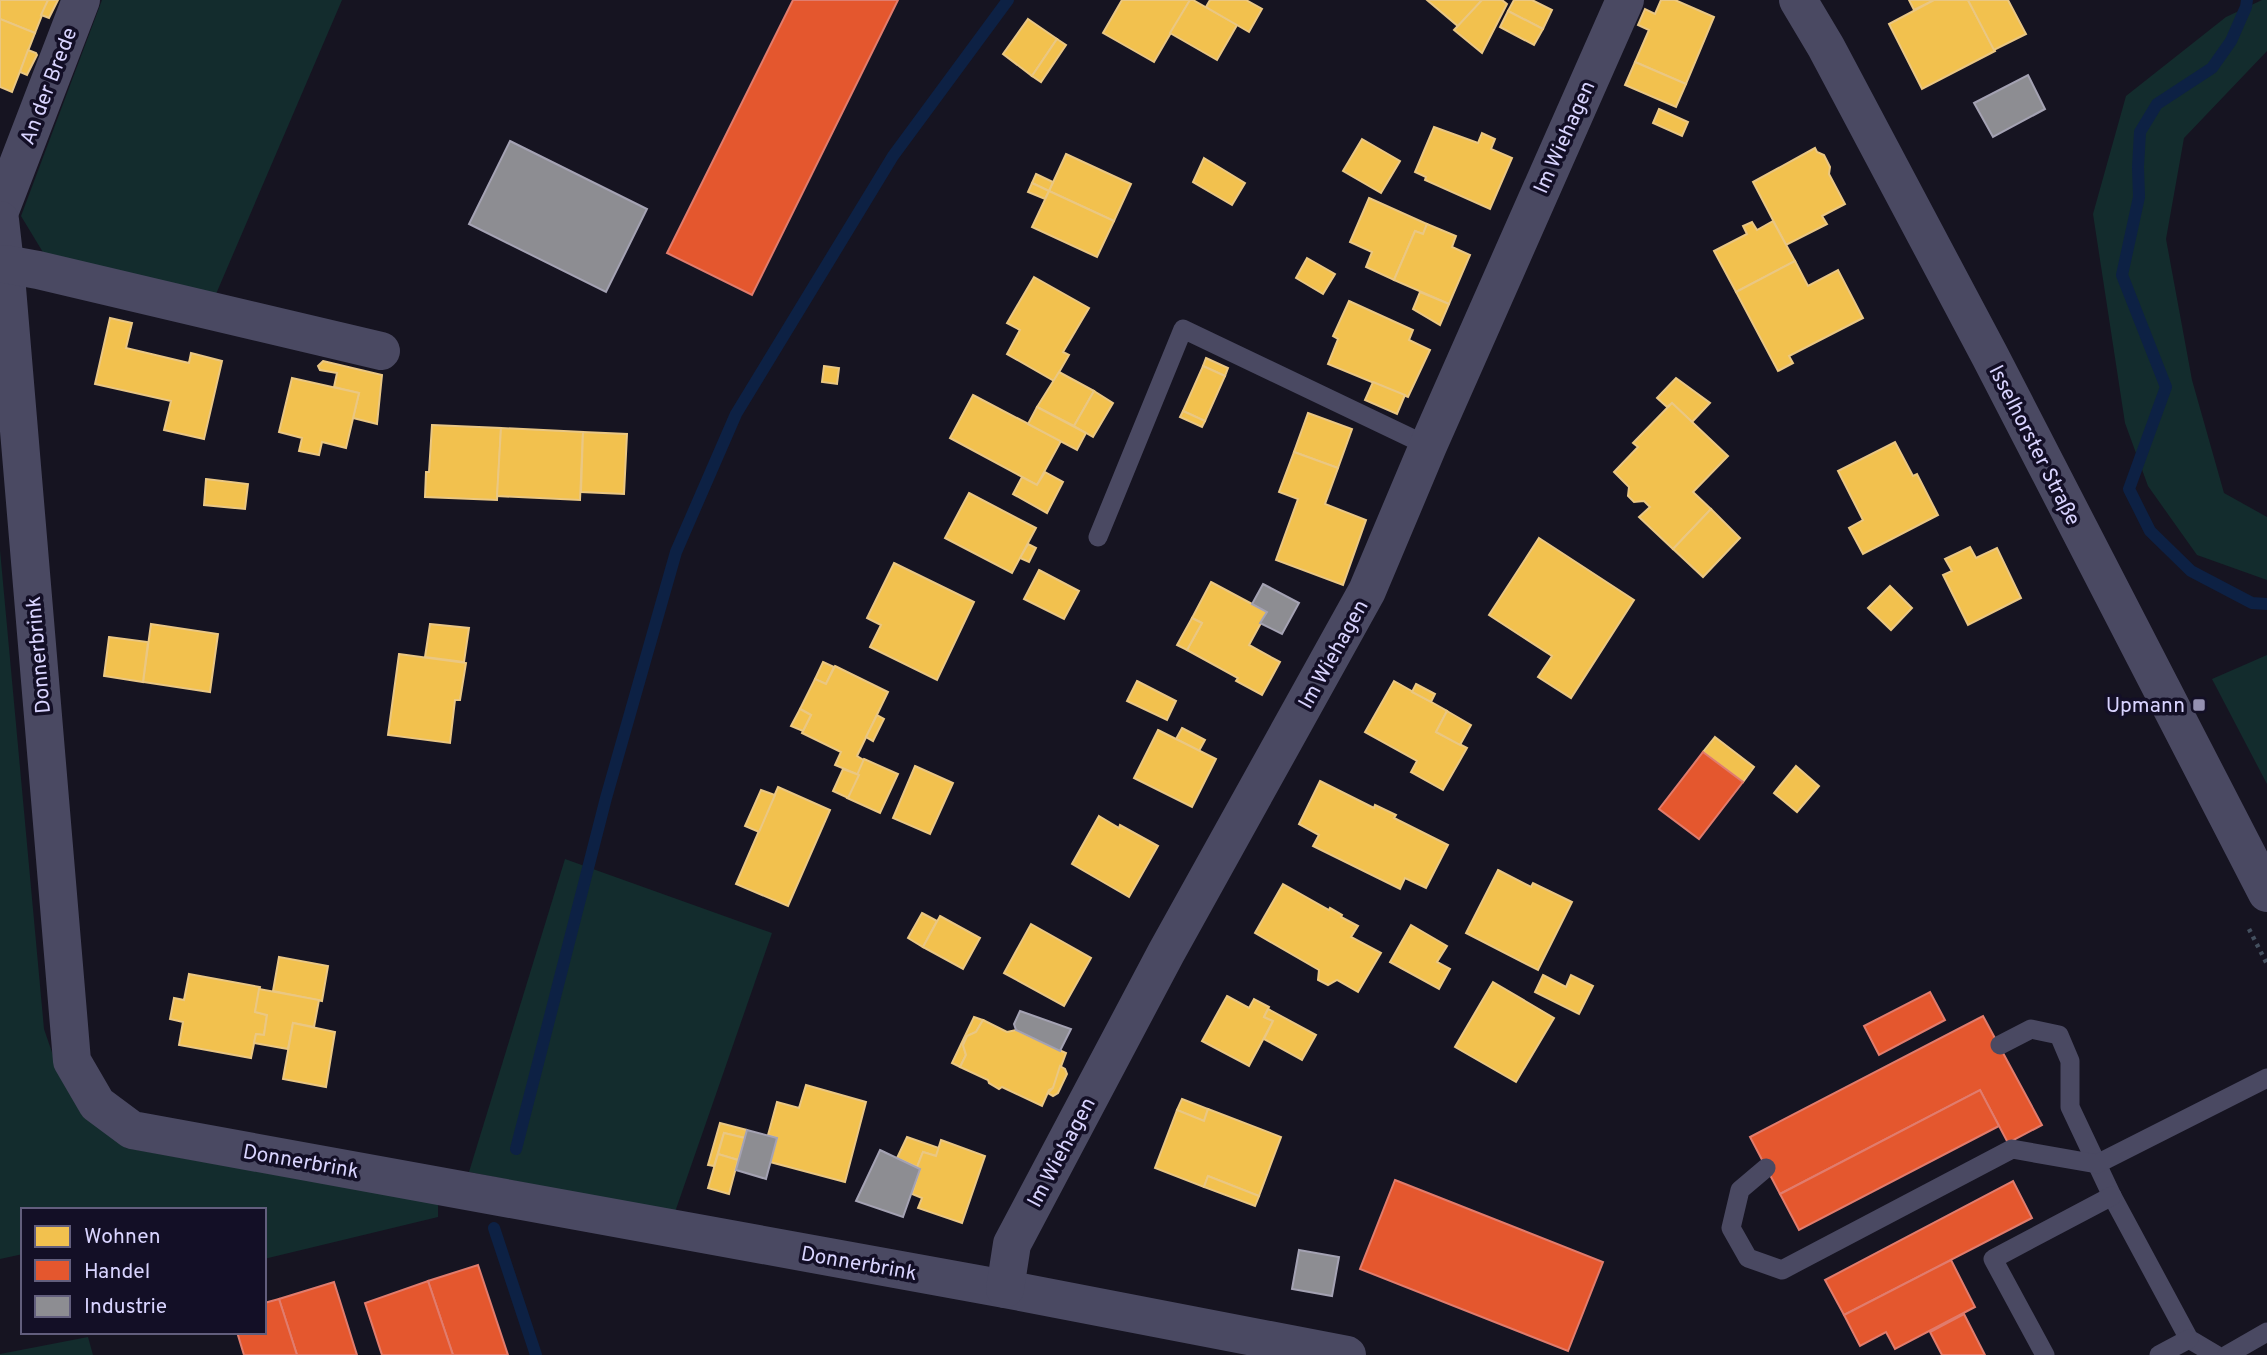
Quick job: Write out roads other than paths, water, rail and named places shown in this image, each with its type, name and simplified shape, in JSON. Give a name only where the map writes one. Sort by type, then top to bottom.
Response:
[{"type":"street","name":"An der Brede","points":[[0,211],[81,0]]},
{"type":"street","name":"Im Wiehagen","points":[[1005,1289],[1012,1244],[1166,953],[1367,591],[1428,446],[1625,0]]},
{"type":"street","name":"Isselhorster Straße","points":[[1798,0],[1826,47],[1990,356],[2267,892]]},
{"type":"street","name":"Donnerbrink","points":[[0,220],[72,1061],[97,1104],[132,1130],[1005,1289],[1347,1355]]},
{"type":"street","points":[[5,264],[381,351]]},
{"type":"lane","points":[[1098,537],[1183,329],[1428,446]]},
{"type":"lane","points":[[2000,1045],[2031,1028],[2059,1035],[2070,1061],[2070,1107],[2112,1196],[2189,1339],[2216,1355]]},
{"type":"lane","points":[[1766,1168],[1740,1190],[1731,1228],[1748,1258],[1782,1270],[2012,1149],[2097,1164],[2267,1078]]},
{"type":"lane","points":[[2045,1355],[1993,1259],[2112,1196]]},
{"type":"lane","points":[[2227,1355],[2267,1332]]},
{"type":"lane","points":[[2159,1355],[2189,1339]]},
{"type":"waterway","points":[[516,1149],[606,798],[676,552],[736,414],[893,156],[1008,0]]},
{"type":"waterway","points":[[2247,0],[2231,41],[2212,68],[2157,104],[2140,132],[2139,197],[2122,275],[2166,387],[2129,489],[2150,531],[2191,571],[2252,603],[2267,604]]},
{"type":"waterway","points":[[494,1228],[536,1355]]},
{"type":"place","name":"Upmann","points":[[2199,705]]}]
